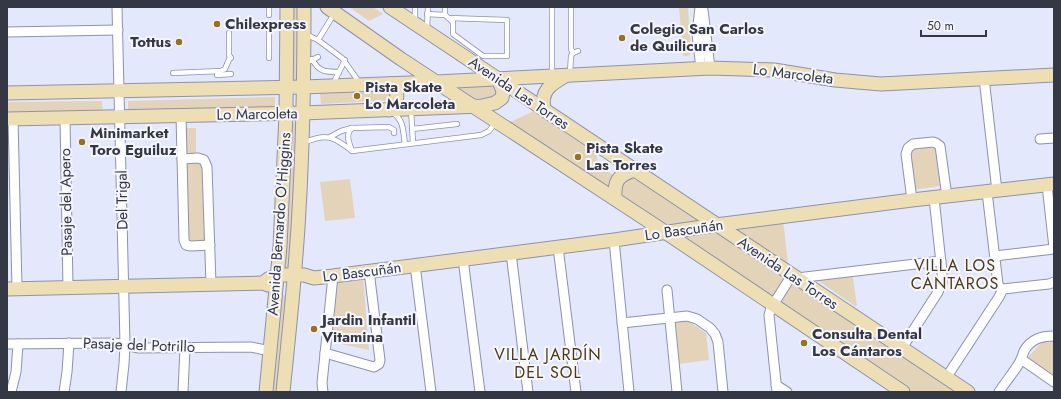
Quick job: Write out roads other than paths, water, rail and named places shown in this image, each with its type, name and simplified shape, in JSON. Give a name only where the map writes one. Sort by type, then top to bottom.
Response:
[{"type":"street","name":"Del Trigal","points":[[117,7],[125,345],[121,392]]},
{"type":"street","name":"Avenida Bernardo O'Higgins","points":[[266,392],[278,280],[281,225],[286,114],[286,7]]},
{"type":"street","name":"Avenida Bernardo O'Higgins","points":[[283,392],[294,280],[299,209],[303,87],[308,62],[303,34],[304,7]]},
{"type":"street","name":"Avenida Las Torres","points":[[390,7],[498,79],[507,92],[544,109],[968,392]]},
{"type":"street","points":[[701,7],[706,69]]},
{"type":"street","points":[[330,10],[401,59],[666,233],[903,392]]},
{"type":"street","points":[[7,32],[118,30]]},
{"type":"street","points":[[389,110],[395,104],[397,99],[394,84],[404,72],[401,59]]},
{"type":"street","name":"Lo Marcoleta","points":[[7,93],[286,88],[706,69],[774,70],[851,82],[881,84],[1054,75]]},
{"type":"street","points":[[544,109],[542,102],[544,94],[554,82],[568,75]]},
{"type":"street","name":"Lo Marcoleta","points":[[10,118],[286,114],[475,107],[487,106],[495,103],[507,92],[531,77]]},
{"type":"street","points":[[984,78],[995,256],[998,284],[1003,290]]},
{"type":"street","points":[[181,115],[184,240],[186,245],[191,246],[210,245]]},
{"type":"street","points":[[10,118],[12,288]]},
{"type":"street","name":"Pasaje del Apero","points":[[65,118],[68,287]]},
{"type":"street","points":[[1040,139],[1054,138]]},
{"type":"street","points":[[902,348],[940,288],[942,278],[940,146],[934,142],[913,144],[908,148],[906,154],[912,200]]},
{"type":"street","points":[[182,159],[198,158],[204,160],[208,167],[211,284]]},
{"type":"street","points":[[615,200],[615,186],[617,180],[625,173],[635,170]]},
{"type":"street","points":[[995,256],[1054,248],[1050,185]]},
{"type":"street","name":"Lo Bascuñán","points":[[12,288],[263,283],[268,279],[294,280],[304,284],[314,278],[614,240],[716,224],[1050,185]]},
{"type":"street","points":[[614,240],[629,392]]},
{"type":"street","points":[[558,247],[576,392]]},
{"type":"street","points":[[511,253],[528,392]]},
{"type":"street","points":[[463,259],[480,392]]},
{"type":"street","points":[[787,392],[776,388],[769,315],[773,305],[795,277],[941,261]]},
{"type":"street","points":[[415,265],[431,392]]},
{"type":"street","points":[[325,353],[372,366],[378,365],[380,360],[368,271]]},
{"type":"street","points":[[323,392],[322,383],[333,276]]},
{"type":"street","points":[[1003,290],[1049,284],[1054,282]]},
{"type":"street","points":[[667,290],[677,392]]},
{"type":"street","points":[[946,378],[1003,290]]},
{"type":"street","points":[[622,323],[687,316],[710,328],[718,342],[723,392]]},
{"type":"street","points":[[1000,392],[1029,344],[1042,337],[1054,336]]},
{"type":"street","name":"Pasaje del Potrillo","points":[[7,344],[115,342],[140,348],[252,348],[270,351]]},
{"type":"street","points":[[64,392],[68,372],[69,343]]},
{"type":"street","points":[[11,392],[16,372],[18,344]]},
{"type":"street","points":[[183,392],[185,378],[185,348]]},
{"type":"street","points":[[1021,359],[1054,382]]},
{"type":"lane","points":[[269,7],[269,15]]},
{"type":"lane","points":[[415,24],[416,7]]},
{"type":"lane","points":[[427,32],[428,7]]},
{"type":"lane","points":[[428,14],[449,18],[507,20],[507,56],[483,56],[452,34],[449,18],[445,7]]},
{"type":"lane","points":[[552,7],[552,76]]},
{"type":"lane","points":[[568,75],[570,56],[575,52],[571,49],[571,7]]},
{"type":"lane","points":[[318,40],[330,10]]},
{"type":"lane","points":[[268,58],[269,32]]},
{"type":"lane","points":[[229,33],[230,58],[225,69],[221,71],[173,73],[231,74]]},
{"type":"lane","points":[[303,34],[318,40],[344,60],[361,85]]},
{"type":"lane","points":[[308,62],[318,57]]},
{"type":"lane","points":[[332,86],[344,60]]},
{"type":"lane","points":[[308,62],[323,71],[339,72]]},
{"type":"lane","points":[[411,109],[413,143]]},
{"type":"lane","points":[[389,110],[401,121],[405,144]]},
{"type":"lane","points":[[302,144],[317,137],[330,137],[335,138],[352,151],[481,134],[489,131],[497,121]]},
{"type":"lane","points":[[412,129],[457,124]]},
{"type":"lane","points":[[330,137],[352,128],[389,127],[394,130],[394,133]]},
{"type":"lane","points":[[352,128],[348,137],[352,151]]},
{"type":"place","name":"Chilexpress","points":[[217,24]]},
{"type":"place","name":"Colegio San Carlos de Quilicura","points":[[622,38]]},
{"type":"place","name":"Tottus","points":[[179,42]]},
{"type":"place","name":"Pista Skate Lo Marcoleta","points":[[357,96]]},
{"type":"place","name":"Minimarket Toro Eguiluz","points":[[82,142]]},
{"type":"place","name":"Pista Skate Las Torres","points":[[578,157]]},
{"type":"place","name":"Jardin Infantil Vitamina","points":[[314,329]]},
{"type":"place","name":"Consulta Dental Los Cántaros","points":[[804,343]]},
{"type":"district","name":"VILLA LOS CÁNTAROS","points":[[955,274]]},
{"type":"district","name":"VILLA JARDÍN DEL SOL","points":[[548,363]]}]
